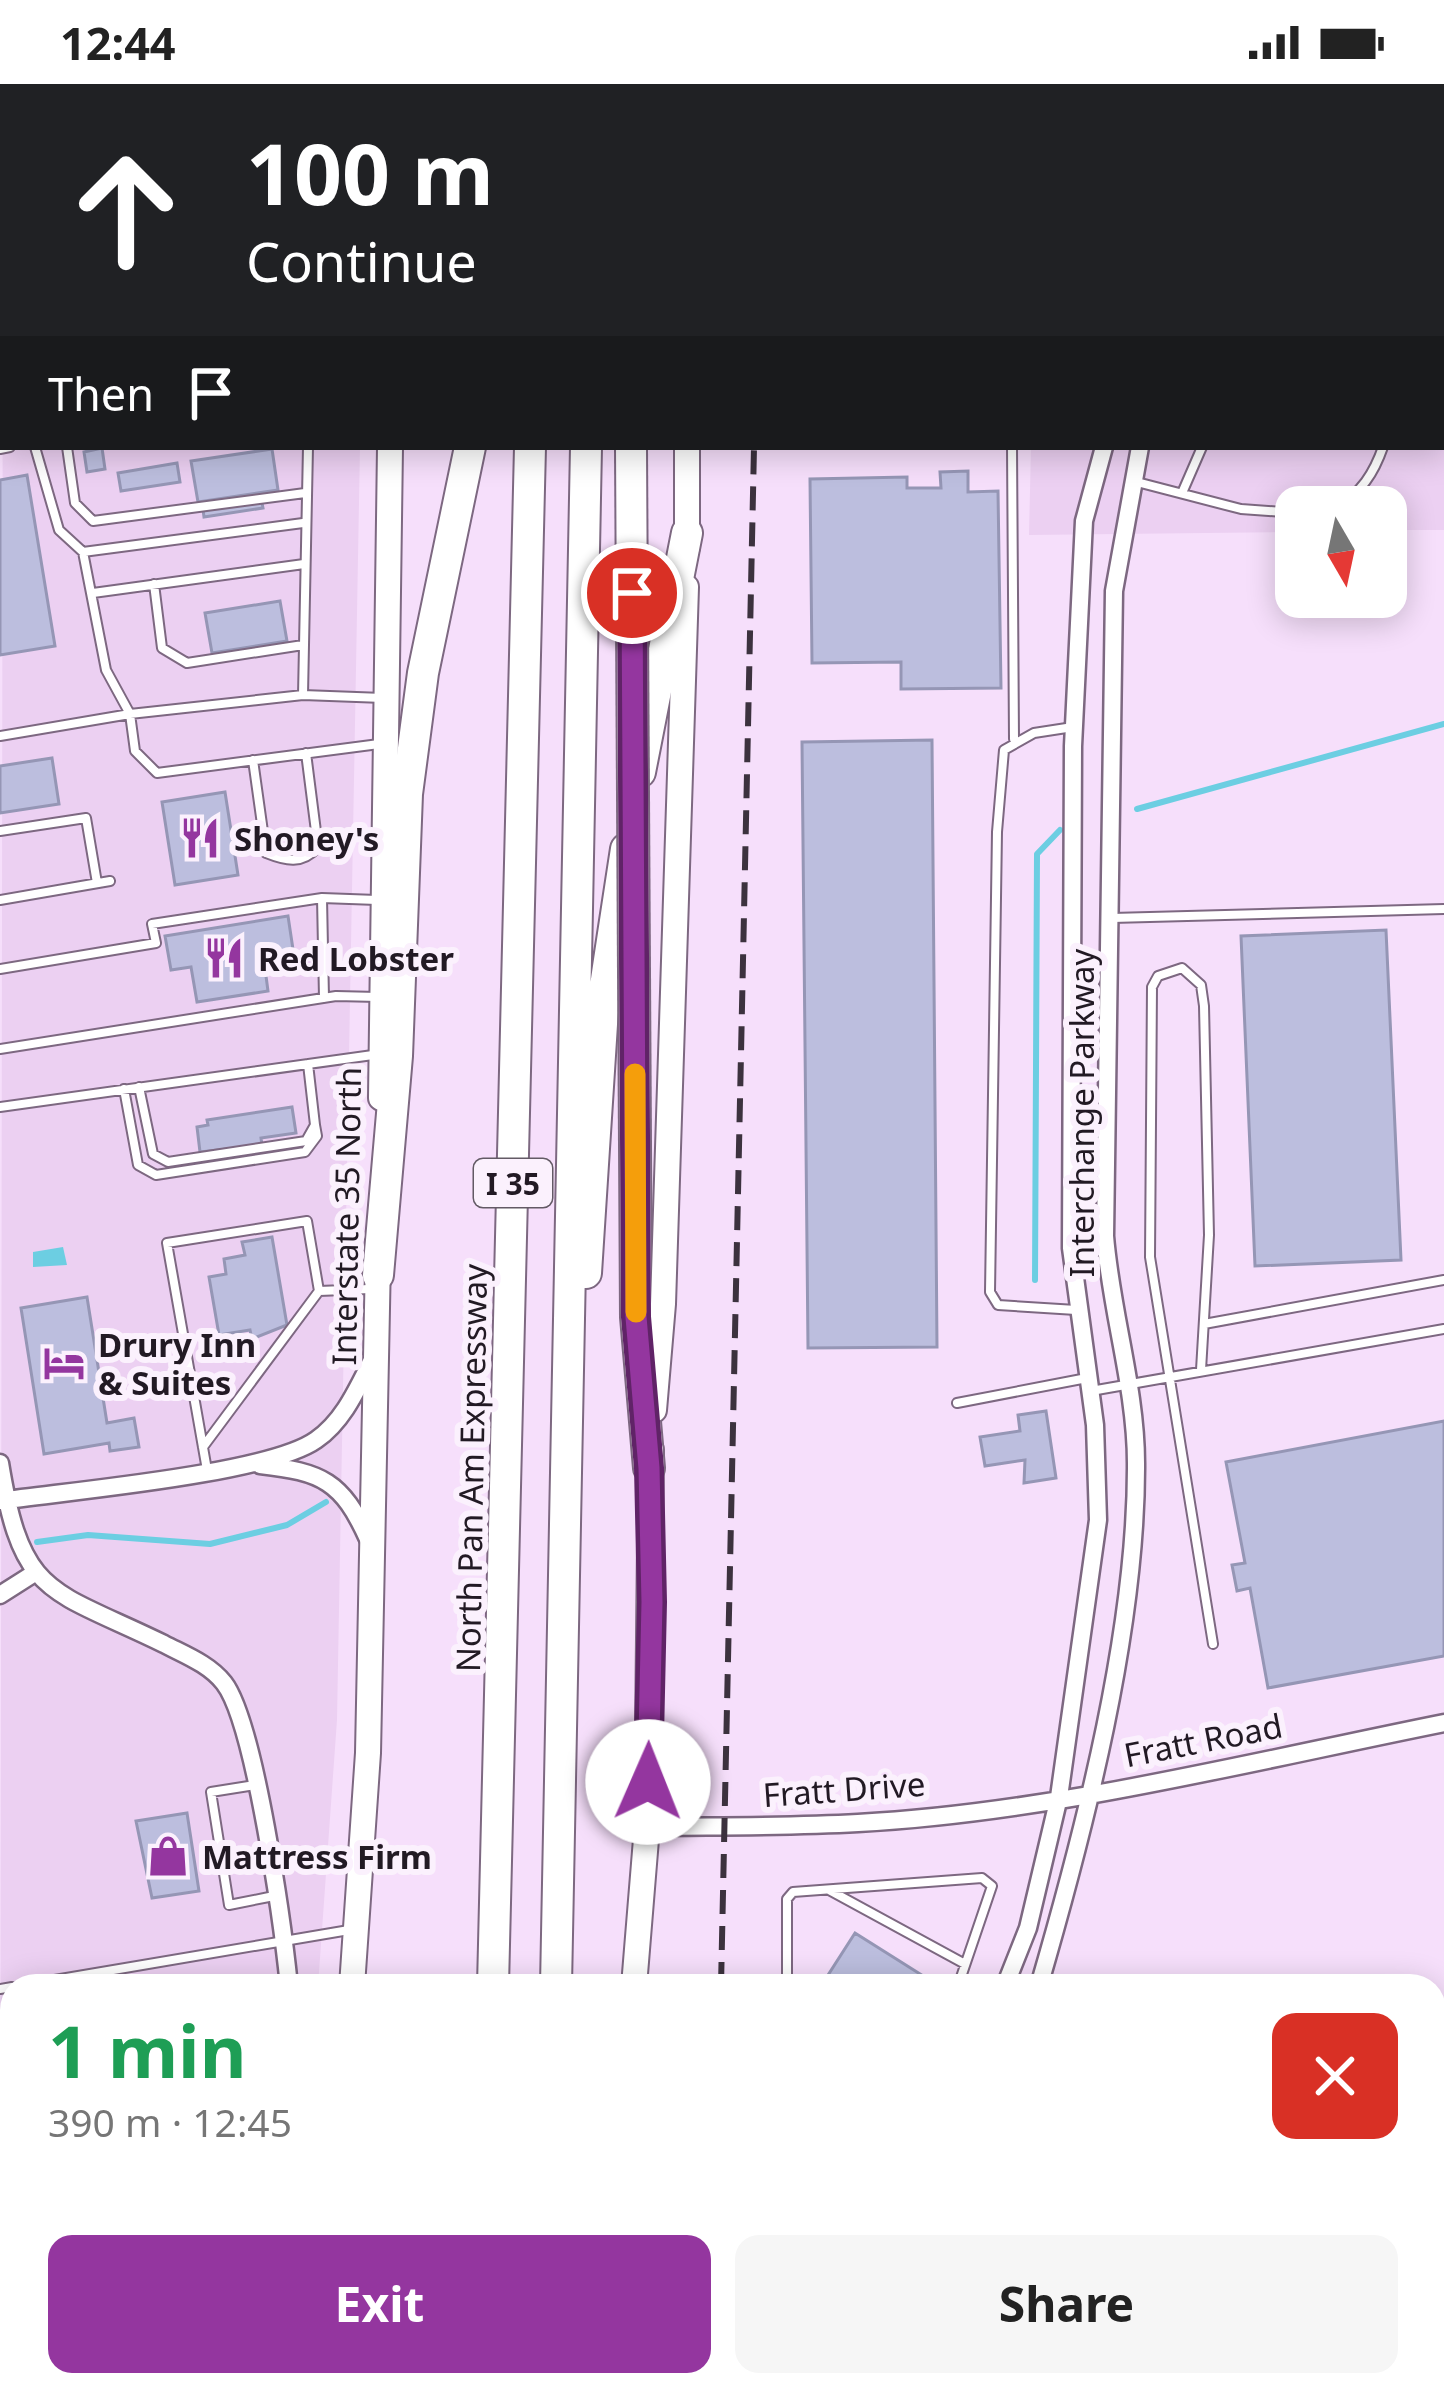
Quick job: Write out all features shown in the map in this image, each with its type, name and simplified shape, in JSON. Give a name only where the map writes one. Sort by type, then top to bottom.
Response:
[{"type":"highway","points":[[378,1282],[398,1056],[407,794],[423,673],[469,450]]},
{"type":"highway","name":"North Pan Am Expressway","points":[[493,1974],[530,450]]},
{"type":"highway","name":"I 35","points":[[556,1974],[586,450]]},
{"type":"highway","points":[[631,450],[636,1317],[649,1468]]},
{"type":"highway","points":[[570,1410],[591,1228],[604,994],[687,533]]},
{"type":"main road","name":"Interstate 35 North","points":[[353,1974],[373,1549],[390,450]]},
{"type":"main road","points":[[635,1974],[647,1827],[649,1468],[663,1304],[687,450]]},
{"type":"street","name":"Interchange Parkway","points":[[1010,1974],[1028,1928],[1059,1797],[1098,1520],[1089,1384],[1071,1248],[1074,727],[1084,521],[1103,450]]},
{"type":"street","name":"Interchange Parkway","points":[[1042,1974],[1092,1792],[1131,1553],[1136,1461],[1106,1236],[1114,591],[1138,450]]},
{"type":"street","points":[[3,1501],[247,1464],[318,1440],[354,1395],[377,1351]]},
{"type":"street","points":[[0,1463],[3,1501],[14,1539],[33,1574],[69,1598],[202,1663],[222,1680],[238,1704],[288,1974]]},
{"type":"street","points":[[247,1464],[310,1472],[326,1480],[353,1507],[373,1549]]},
{"type":"street","points":[[0,1595],[33,1574]]},
{"type":"street","name":"Fratt Road","points":[[973,1809],[1092,1792],[1444,1724]]},
{"type":"street","name":"Fratt Drive","points":[[647,1827],[861,1823],[973,1809]]},
{"type":"lane","points":[[36,450],[59,530],[82,552],[106,670],[130,714],[135,752],[157,773],[387,744]]},
{"type":"lane","points":[[67,450],[75,502],[93,521],[305,493]]},
{"type":"lane","points":[[303,695],[308,450]]},
{"type":"lane","points":[[1012,450],[1014,740]]},
{"type":"lane","points":[[1182,493],[1201,450]]},
{"type":"lane","points":[[1362,486],[1381,450]]},
{"type":"lane","points":[[1133,480],[1241,509],[1275,511]]},
{"type":"lane","points":[[82,552],[303,523]]},
{"type":"lane","points":[[92,593],[304,564]]},
{"type":"lane","points":[[154,584],[162,648],[176,660],[187,663],[303,645]]},
{"type":"lane","points":[[0,736],[130,714],[303,695],[386,698]]},
{"type":"lane","points":[[1074,727],[1014,740],[1004,750],[997,832],[990,1292],[998,1305],[1081,1310]]},
{"type":"lane","points":[[253,760],[266,853],[288,861],[310,856],[318,848],[306,753]]},
{"type":"lane","points":[[0,831],[86,818],[97,883]]},
{"type":"lane","points":[[0,900],[110,881]]},
{"type":"lane","points":[[0,969],[156,943],[152,924],[322,898],[385,900]]},
{"type":"lane","points":[[322,898],[324,998]]},
{"type":"lane","points":[[1112,918],[1444,909]]},
{"type":"lane","points":[[1202,1370],[1209,1234],[1204,1006],[1201,985],[1191,973],[1171,969],[1152,987],[1148,1222],[1167,1375],[1213,1644]]},
{"type":"lane","points":[[0,1049],[324,998],[385,997]]},
{"type":"lane","points":[[0,1107],[381,1054]]},
{"type":"lane","points":[[124,1089],[138,1165],[156,1175],[305,1152],[317,1136],[308,1064]]},
{"type":"lane","points":[[140,1087],[153,1154],[167,1162],[305,1141],[315,1125]]},
{"type":"lane","points":[[207,1470],[167,1243],[307,1221],[319,1291]]},
{"type":"lane","points":[[1204,1324],[1444,1280]]},
{"type":"lane","points":[[202,1447],[319,1291],[378,1282]]},
{"type":"lane","points":[[957,1402],[1089,1384],[1125,1385],[1444,1329]]},
{"type":"lane","points":[[255,1785],[211,1792],[230,1905],[275,1896]]},
{"type":"lane","points":[[787,1974],[787,1899],[793,1892],[989,1880],[992,1886],[962,1974]]},
{"type":"lane","points":[[828,1889],[965,1964]]},
{"type":"lane","points":[[91,1974],[356,1928]]},
{"type":"shaded area","points":[[3,450],[360,450],[337,1720],[319,1974],[1,1974]]},
{"type":"shaded area","points":[[1031,450],[1444,450],[1444,530],[1407,530],[1407,486],[1275,486],[1275,532],[1029,535]]},
{"type":"water","points":[[63,1247],[67,1265],[33,1267],[33,1252]]},
{"type":"building","points":[[102,450],[105,469],[87,472],[84,452]]},
{"type":"building","points":[[272,450],[278,490],[198,502],[191,461]]},
{"type":"building","points":[[177,463],[180,482],[121,491],[118,473]]},
{"type":"building","points":[[968,471],[968,492],[998,491],[1001,688],[901,689],[901,662],[812,663],[810,479],[907,477],[907,488],[941,488],[940,472]]},
{"type":"building","points":[[27,475],[55,646],[0,655],[0,480]]},
{"type":"building","points":[[260,493],[263,508],[204,517],[202,502]]},
{"type":"building","points":[[280,601],[287,641],[212,653],[205,613]]},
{"type":"building","points":[[932,740],[937,1347],[808,1348],[802,742]]},
{"type":"building","points":[[52,758],[59,804],[0,813],[0,766]]},
{"type":"building","name":"Shoney's","points":[[225,792],[238,875],[175,885],[162,802]]},
{"type":"building","name":"Red Lobster","points":[[288,916],[294,956],[264,961],[268,991],[197,1002],[191,967],[171,970],[165,936]]},
{"type":"building","points":[[1386,930],[1401,1260],[1255,1266],[1241,936]]},
{"type":"building","points":[[292,1107],[296,1133],[261,1138],[262,1145],[200,1152],[197,1127],[208,1125],[207,1120]]},
{"type":"building","points":[[272,1237],[287,1325],[252,1339],[250,1330],[219,1335],[209,1277],[226,1274],[224,1259],[245,1255],[242,1242]]},
{"type":"building","name":"Drury Inn & Suites","points":[[87,1297],[107,1423],[134,1418],[139,1447],[110,1451],[109,1443],[44,1454],[21,1308]]},
{"type":"building","points":[[1046,1411],[1056,1478],[1024,1483],[1025,1460],[985,1466],[980,1437],[1020,1431],[1018,1415]]},
{"type":"building","points":[[1444,1421],[1444,1656],[1268,1688],[1250,1588],[1237,1591],[1232,1565],[1245,1563],[1226,1462]]},
{"type":"building","name":"Mattress Firm","points":[[187,1813],[199,1891],[152,1898],[136,1821]]},
{"type":"building","points":[[855,1933],[920,1974],[829,1974]]},
{"type":"waterway","points":[[1137,809],[1444,724]]},
{"type":"waterway","points":[[1035,1280],[1037,854],[1060,830]]},
{"type":"waterway","points":[[37,1542],[88,1535],[210,1544],[287,1525],[326,1502]]},
{"type":"railway","points":[[721,1974],[754,450]]},
{"type":"slow traffic","points":[[635,1074],[636,1312]]},
{"type":"place","name":"Shoney's","points":[[200,838]]},
{"type":"place","name":"Red Lobster","points":[[224,958]]},
{"type":"place","name":"Drury Inn & Suites","points":[[64,1363]]},
{"type":"place","name":"Mattress Firm","points":[[168,1856]]},
{"type":"route","points":[[632,593],[636,1317],[649,1468],[652,1602],[648,1782]]}]
